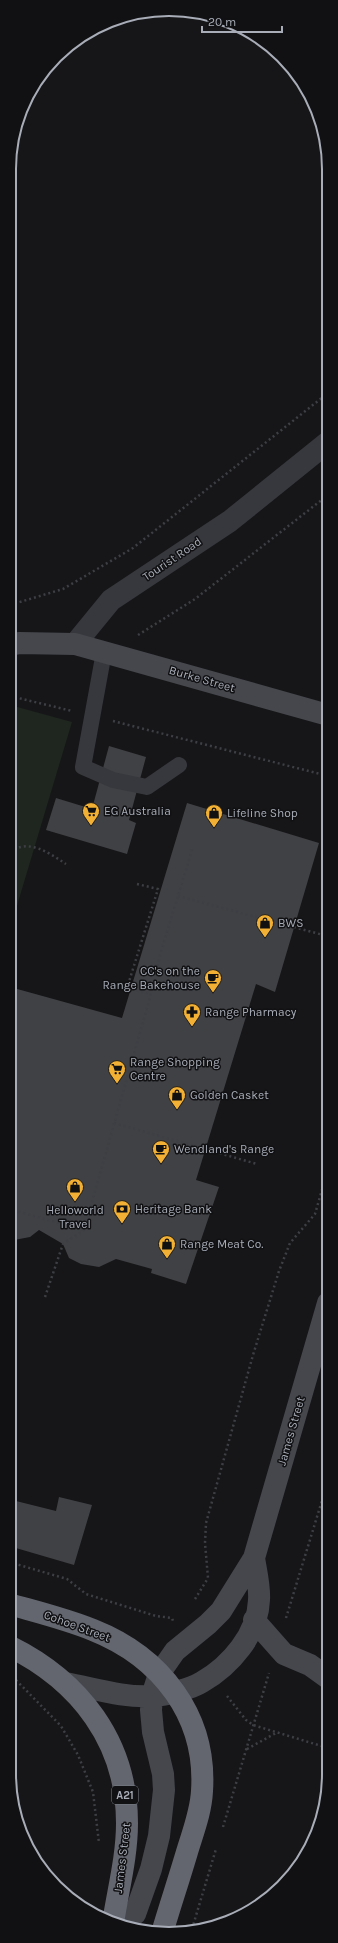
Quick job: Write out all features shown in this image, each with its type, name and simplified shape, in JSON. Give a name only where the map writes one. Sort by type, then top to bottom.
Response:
[{"type":"highway","name":"Cohoe Street","points":[[16,1606],[86,1627],[110,1638],[141,1656],[159,1674]]},
{"type":"highway","name":"A21","points":[[16,1650],[28,1656],[65,1683]]},
{"type":"highway","points":[[159,1674],[175,1692],[186,1711],[199,1739],[203,1765],[202,1792],[197,1818],[164,1927]]},
{"type":"highway","name":"James Street","points":[[65,1683],[90,1710],[103,1729],[121,1777],[126,1799],[127,1825],[114,1917]]},
{"type":"street","name":"Tourist Road","points":[[75,644],[111,600],[230,521],[322,447]]},
{"type":"street","points":[[16,644],[75,644]]},
{"type":"street","name":"Burke Street","points":[[75,644],[322,713]]},
{"type":"street","name":"James Street","points":[[125,1921],[135,1914],[151,1869],[164,1808],[163,1774],[152,1725],[151,1710],[152,1696],[159,1674],[175,1652],[221,1611],[254,1558],[322,1324]]},
{"type":"street","name":"James Street","points":[[65,1683],[122,1694],[152,1696],[175,1692],[201,1683],[227,1663],[239,1650],[248,1635],[259,1601],[254,1558]]},
{"type":"street","points":[[254,1620],[284,1654],[310,1665],[322,1674]]},
{"type":"lane","points":[[104,652],[83,767],[113,780],[147,787],[179,765]]},
{"type":"path","points":[[16,603],[63,588],[133,548],[322,398]]},
{"type":"path","points":[[136,636],[195,599],[322,499]]},
{"type":"path","points":[[16,697],[322,774]]},
{"type":"path","points":[[16,849],[19,847],[32,847],[46,851],[66,864]]},
{"type":"path","points":[[45,1297],[63,1244],[84,1230],[151,994],[160,955],[193,847]]},
{"type":"path","points":[[137,884],[158,889],[127,988],[151,994]]},
{"type":"path","points":[[178,896],[322,935]]},
{"type":"path","points":[[114,1123],[257,1164]]},
{"type":"path","points":[[194,1602],[208,1578],[205,1543],[206,1523],[252,1355],[290,1243],[315,1214],[322,1189]]},
{"type":"path","points":[[16,1211],[84,1230]]},
{"type":"path","points":[[286,1620],[322,1501]]},
{"type":"path","points":[[16,1564],[67,1579],[86,1594],[156,1616],[172,1618],[178,1615]]},
{"type":"path","points":[[172,1618],[174,1626]]},
{"type":"path","points":[[222,1832],[270,1668]]},
{"type":"path","points":[[16,1680],[61,1726],[78,1755],[93,1792],[100,1848]]},
{"type":"path","points":[[224,1692],[246,1720],[253,1725],[322,1746]]},
{"type":"path","points":[[247,1749],[277,1732]]},
{"type":"path","points":[[193,1925],[217,1847]]},
{"type":"shaded area","points":[[16,707],[72,722],[16,909]]},
{"type":"building","points":[[109,746],[146,757],[129,820],[136,823],[127,854],[46,830],[56,798],[92,809]]},
{"type":"building","name":"Range Shopping Centre","points":[[187,803],[319,843],[275,992],[256,984],[196,1180],[219,1187],[186,1284],[151,1273],[152,1269],[116,1259],[99,1267],[81,1264],[69,1258],[63,1244],[39,1230],[30,1237],[16,1240],[16,989],[122,1018]]},
{"type":"building","points":[[59,1497],[92,1505],[74,1565],[16,1548],[16,1501],[56,1511]]},
{"type":"place","name":"EG Australia","points":[[91,826]]},
{"type":"place","name":"Lifeline Shop","points":[[214,828]]},
{"type":"place","name":"BWS","points":[[265,938]]},
{"type":"place","name":"CC's on the Range Bakehouse","points":[[213,993]]},
{"type":"place","name":"Range Pharmacy","points":[[192,1027]]},
{"type":"place","name":"Range Shopping Centre","points":[[117,1084]]},
{"type":"place","name":"Golden Casket","points":[[177,1110]]},
{"type":"place","name":"Wendland's Range","points":[[161,1164]]},
{"type":"place","name":"Helloworld Travel","points":[[75,1202]]},
{"type":"place","name":"Heritage Bank","points":[[122,1224]]},
{"type":"place","name":"Range Meat Co.","points":[[167,1259]]}]
